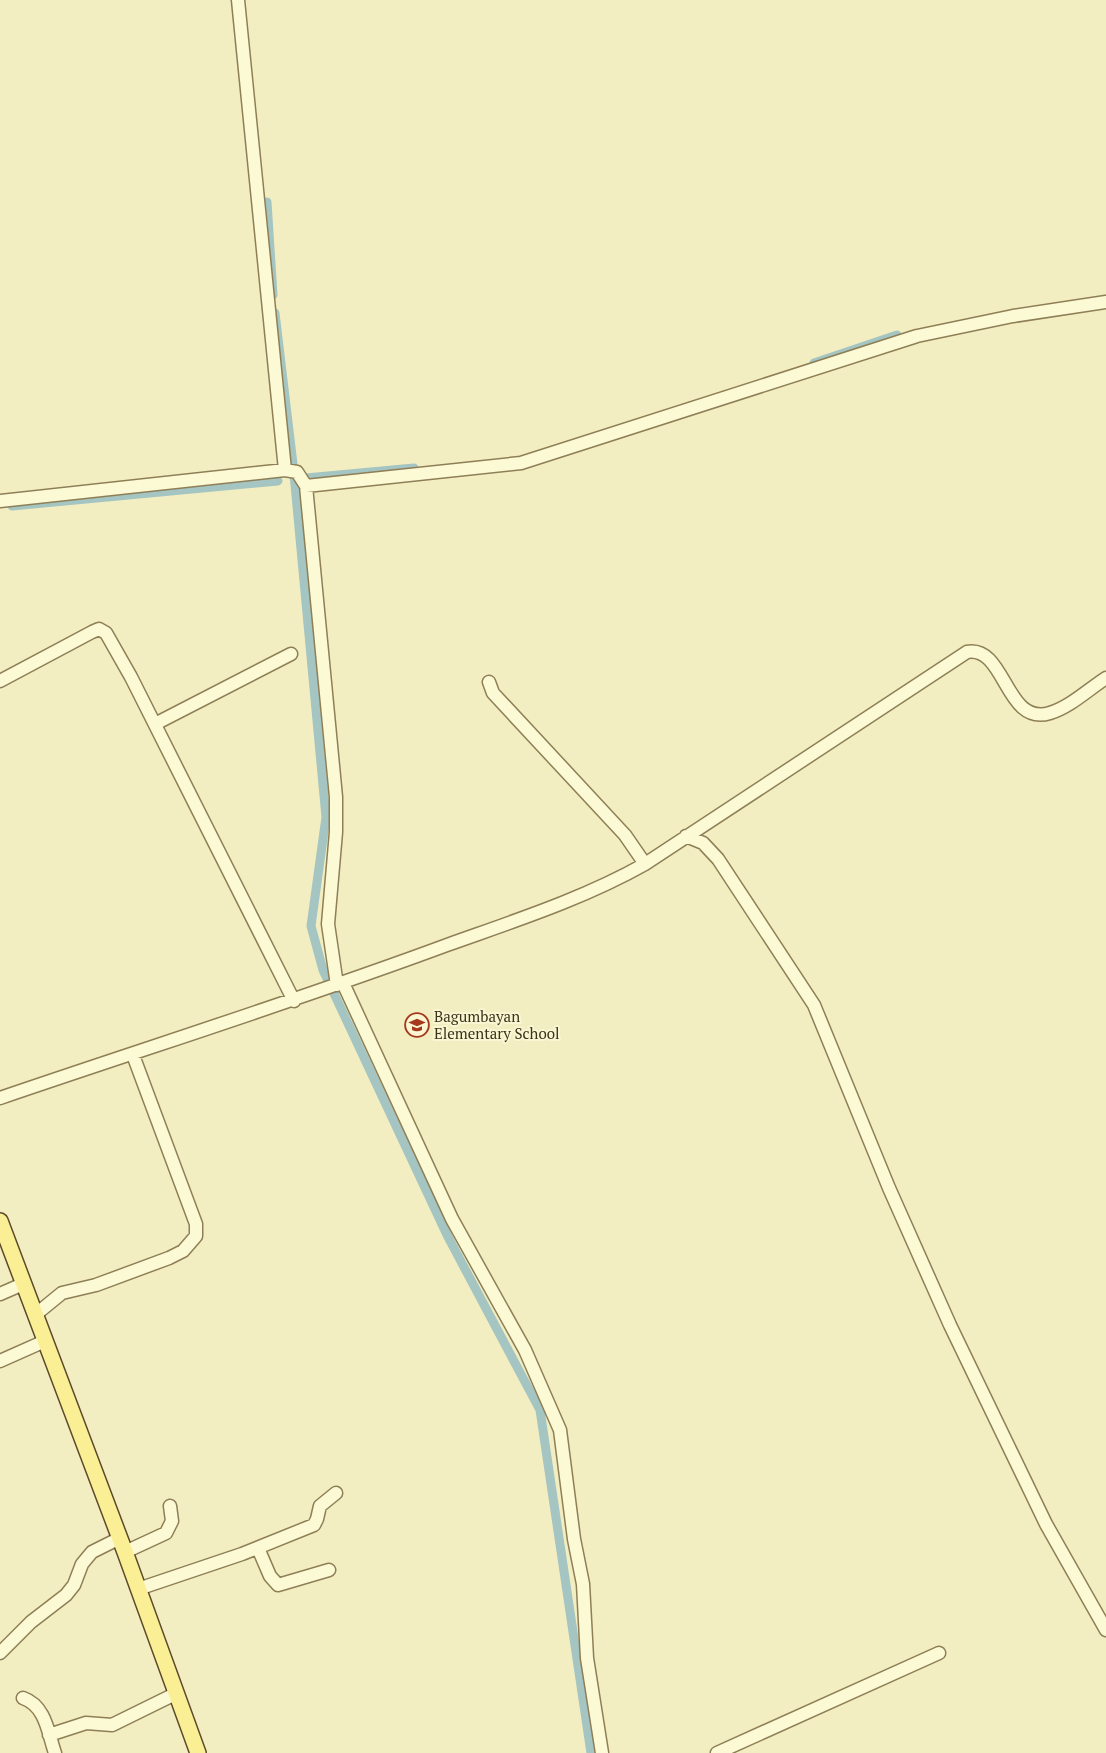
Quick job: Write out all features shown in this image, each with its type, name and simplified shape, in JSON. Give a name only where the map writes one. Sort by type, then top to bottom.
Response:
[{"type":"main road","points":[[0,1221],[123,1545],[175,1694],[198,1753]]},
{"type":"street","points":[[238,0],[285,470]]},
{"type":"street","points":[[306,486],[521,463],[917,336],[1013,316],[1106,302]]},
{"type":"street","points":[[0,501],[285,470],[297,472],[306,486],[336,797],[336,832],[328,924],[339,985],[449,1213],[524,1350],[560,1430],[574,1539],[583,1584],[587,1658],[602,1753]]},
{"type":"street","points":[[0,681],[92,632],[103,630],[108,635],[155,724],[294,1001]]},
{"type":"street","points":[[0,1098],[322,992],[618,880],[967,652],[974,650],[988,658],[1018,704],[1036,715],[1049,714],[1061,708],[1106,678]]},
{"type":"street","points":[[155,724],[291,654]]},
{"type":"street","points":[[489,682],[493,693],[625,835],[645,864]]},
{"type":"street","points":[[701,826],[703,843]]},
{"type":"street","points":[[686,836],[703,843],[718,859],[814,1005],[889,1188],[950,1324],[1046,1524],[1106,1630]]},
{"type":"street","points":[[35,1315],[62,1293],[96,1285],[169,1258],[183,1251],[196,1236],[196,1224],[133,1054]]},
{"type":"street","points":[[0,1294],[23,1284]]},
{"type":"street","points":[[0,1361],[45,1341]]},
{"type":"street","points":[[138,1589],[258,1548],[314,1525],[318,1520],[320,1506],[336,1493]]},
{"type":"street","points":[[0,1653],[31,1622],[66,1595],[74,1585],[82,1564],[92,1552],[166,1533],[172,1521],[170,1506]]},
{"type":"street","points":[[258,1548],[270,1576],[278,1584],[329,1570]]},
{"type":"street","points":[[717,1753],[939,1653]]},
{"type":"street","points":[[49,1735],[86,1723],[112,1725],[175,1694]]},
{"type":"street","points":[[23,1698],[37,1704],[55,1753]]},
{"type":"waterway","points":[[267,202],[273,295]]},
{"type":"waterway","points":[[275,313],[293,464]]},
{"type":"waterway","points":[[814,363],[897,335]]},
{"type":"waterway","points":[[306,478],[414,468]]},
{"type":"waterway","points":[[294,474],[326,817],[311,926],[323,970],[448,1237],[540,1410],[591,1753]]},
{"type":"waterway","points":[[12,506],[278,481]]},
{"type":"place","name":"Bagumbayan Elementary School","points":[[417,1025]]}]
